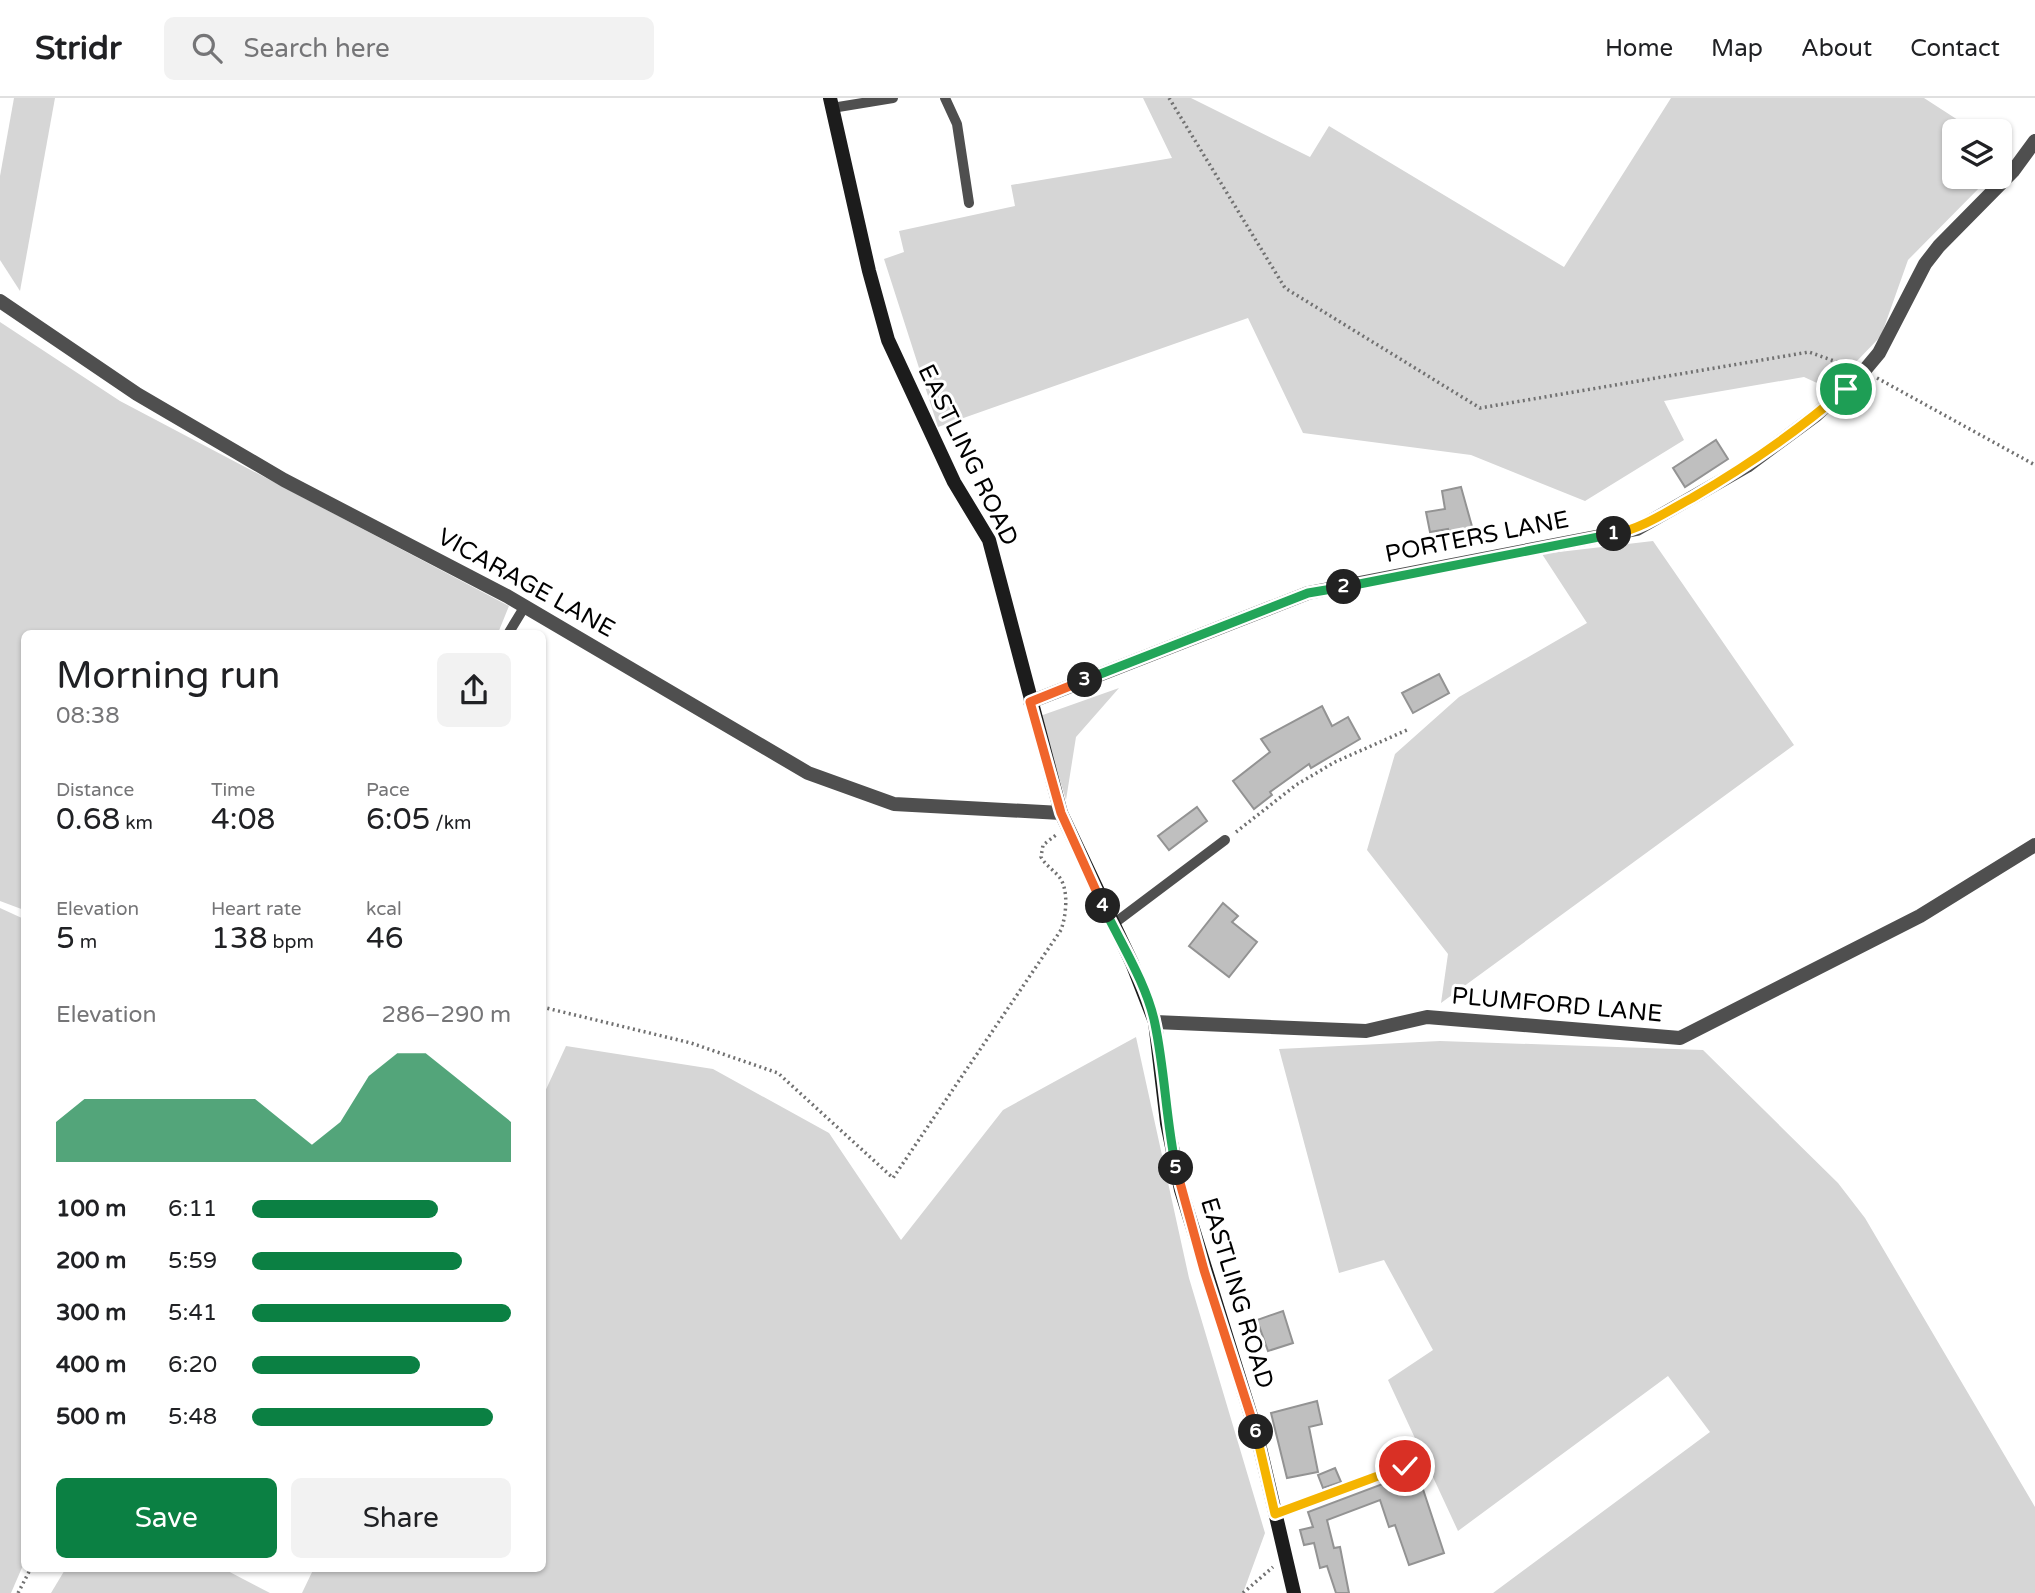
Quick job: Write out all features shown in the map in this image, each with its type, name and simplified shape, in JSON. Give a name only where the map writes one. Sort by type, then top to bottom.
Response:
[{"type":"street","name":"EASTLING ROAD","points":[[831,103],[888,340],[954,482],[989,540],[1030,702],[1066,828],[1111,925],[1132,963],[1155,1022],[1167,1123],[1181,1189],[1257,1435],[1294,1593]]},
{"type":"street","name":"PORTERS LANE","points":[[1030,702],[1308,593],[1637,529],[1747,466],[1816,415],[1864,371],[1879,353],[1925,264],[1939,246],[2013,171],[2035,141]]},
{"type":"street","name":"VICARAGE LANE","points":[[0,301],[137,394],[284,480],[525,606],[808,773],[894,804],[1061,813]]},
{"type":"street","name":"PLUMFORD LANE","points":[[1155,1022],[1366,1031],[1427,1017],[1680,1038],[1920,916],[2035,845]]},
{"type":"street","points":[[1155,1022],[1166,1017],[1250,1022]]},
{"type":"lane","points":[[831,103],[893,98]]},
{"type":"lane","points":[[945,98],[957,124],[969,203]]},
{"type":"lane","points":[[510,630],[525,606]]},
{"type":"lane","points":[[1111,925],[1225,840]]},
{"type":"lane","points":[[1275,1514],[1405,1466]]},
{"type":"path","points":[[1169,98],[1285,288],[1480,408],[1809,352],[1864,371],[2035,465]]},
{"type":"path","points":[[1225,840],[1296,785],[1335,762],[1408,730]]},
{"type":"path","points":[[546,1008],[691,1043],[778,1073],[893,1178],[1061,930],[1064,921],[1065,888],[1062,880],[1044,863],[1041,852],[1048,839],[1066,828]]},
{"type":"path","points":[[1243,1593],[1284,1557]]},
{"type":"path","points":[[18,1593],[29,1572]]},
{"type":"shaded area","points":[[14,98],[55,98],[20,291],[0,260],[0,176]]},
{"type":"shaded area","points":[[1143,98],[1191,98],[1310,157],[1329,126],[1564,267],[1671,98],[1924,98],[1956,119],[1942,119],[1942,189],[1978,189],[1908,260],[1881,336],[1830,389],[1804,377],[1664,401],[1684,440],[1585,501],[1471,455],[1303,433],[1248,318],[938,427],[884,259],[904,252],[899,231],[1015,206],[1011,185],[1172,158]]},
{"type":"shaded area","points":[[0,322],[120,401],[509,606],[499,630],[21,630],[21,909],[0,901]]},
{"type":"shaded area","points":[[1653,541],[1794,745],[1441,1003],[1448,954],[1367,850],[1395,754],[1459,697],[1587,623],[1542,554]]},
{"type":"shaded area","points":[[1119,688],[1076,737],[1066,800],[1040,716]]},
{"type":"shaded area","points":[[0,908],[21,918],[21,1570],[11,1593],[0,1593]]},
{"type":"shaded area","points":[[1136,1037],[1189,1278],[1265,1533],[1243,1593],[302,1593],[312,1572],[546,1572],[546,1089],[566,1046],[713,1069],[829,1133],[901,1240],[1003,1110]]},
{"type":"shaded area","points":[[1440,1041],[1703,1050],[1838,1183],[1865,1218],[2035,1507],[2035,1593],[1493,1593],[1710,1432],[1668,1376],[1458,1531],[1388,1380],[1433,1350],[1384,1260],[1339,1273],[1279,1049]]},
{"type":"shaded area","points":[[64,1572],[230,1572],[270,1593],[51,1593]]},
{"type":"building","points":[[1716,440],[1728,459],[1685,487],[1673,468]]},
{"type":"building","points":[[1461,487],[1473,530],[1449,535],[1448,529],[1430,532],[1426,512],[1445,509],[1442,491]]},
{"type":"building","points":[[1439,674],[1449,693],[1413,713],[1402,693]]},
{"type":"building","points":[[1322,706],[1332,726],[1348,717],[1360,739],[1311,768],[1309,764],[1270,792],[1272,795],[1254,809],[1233,781],[1270,752],[1261,739]]},
{"type":"building","points":[[1197,807],[1207,821],[1169,850],[1158,836]]},
{"type":"building","points":[[1223,903],[1238,916],[1232,922],[1257,942],[1229,977],[1189,946]]},
{"type":"building","points":[[1283,1311],[1293,1343],[1268,1351],[1257,1320]]},
{"type":"building","points":[[1317,1401],[1322,1424],[1309,1427],[1318,1472],[1287,1478],[1271,1413]]},
{"type":"building","points":[[1335,1468],[1341,1482],[1323,1488],[1318,1475]]},
{"type":"building","points":[[1417,1471],[1444,1553],[1409,1565],[1395,1525],[1389,1527],[1380,1500],[1327,1520],[1334,1548],[1340,1547],[1349,1593],[1336,1593],[1327,1566],[1320,1568],[1314,1543],[1304,1545],[1300,1530],[1313,1527],[1308,1512]]},
{"type":"route","points":[[1405,1466],[1275,1514],[1257,1435],[1181,1189],[1167,1123],[1155,1022],[1132,963],[1111,925],[1066,828],[1030,702],[1308,593],[1637,529],[1747,466],[1816,415],[1846,389]]}]
